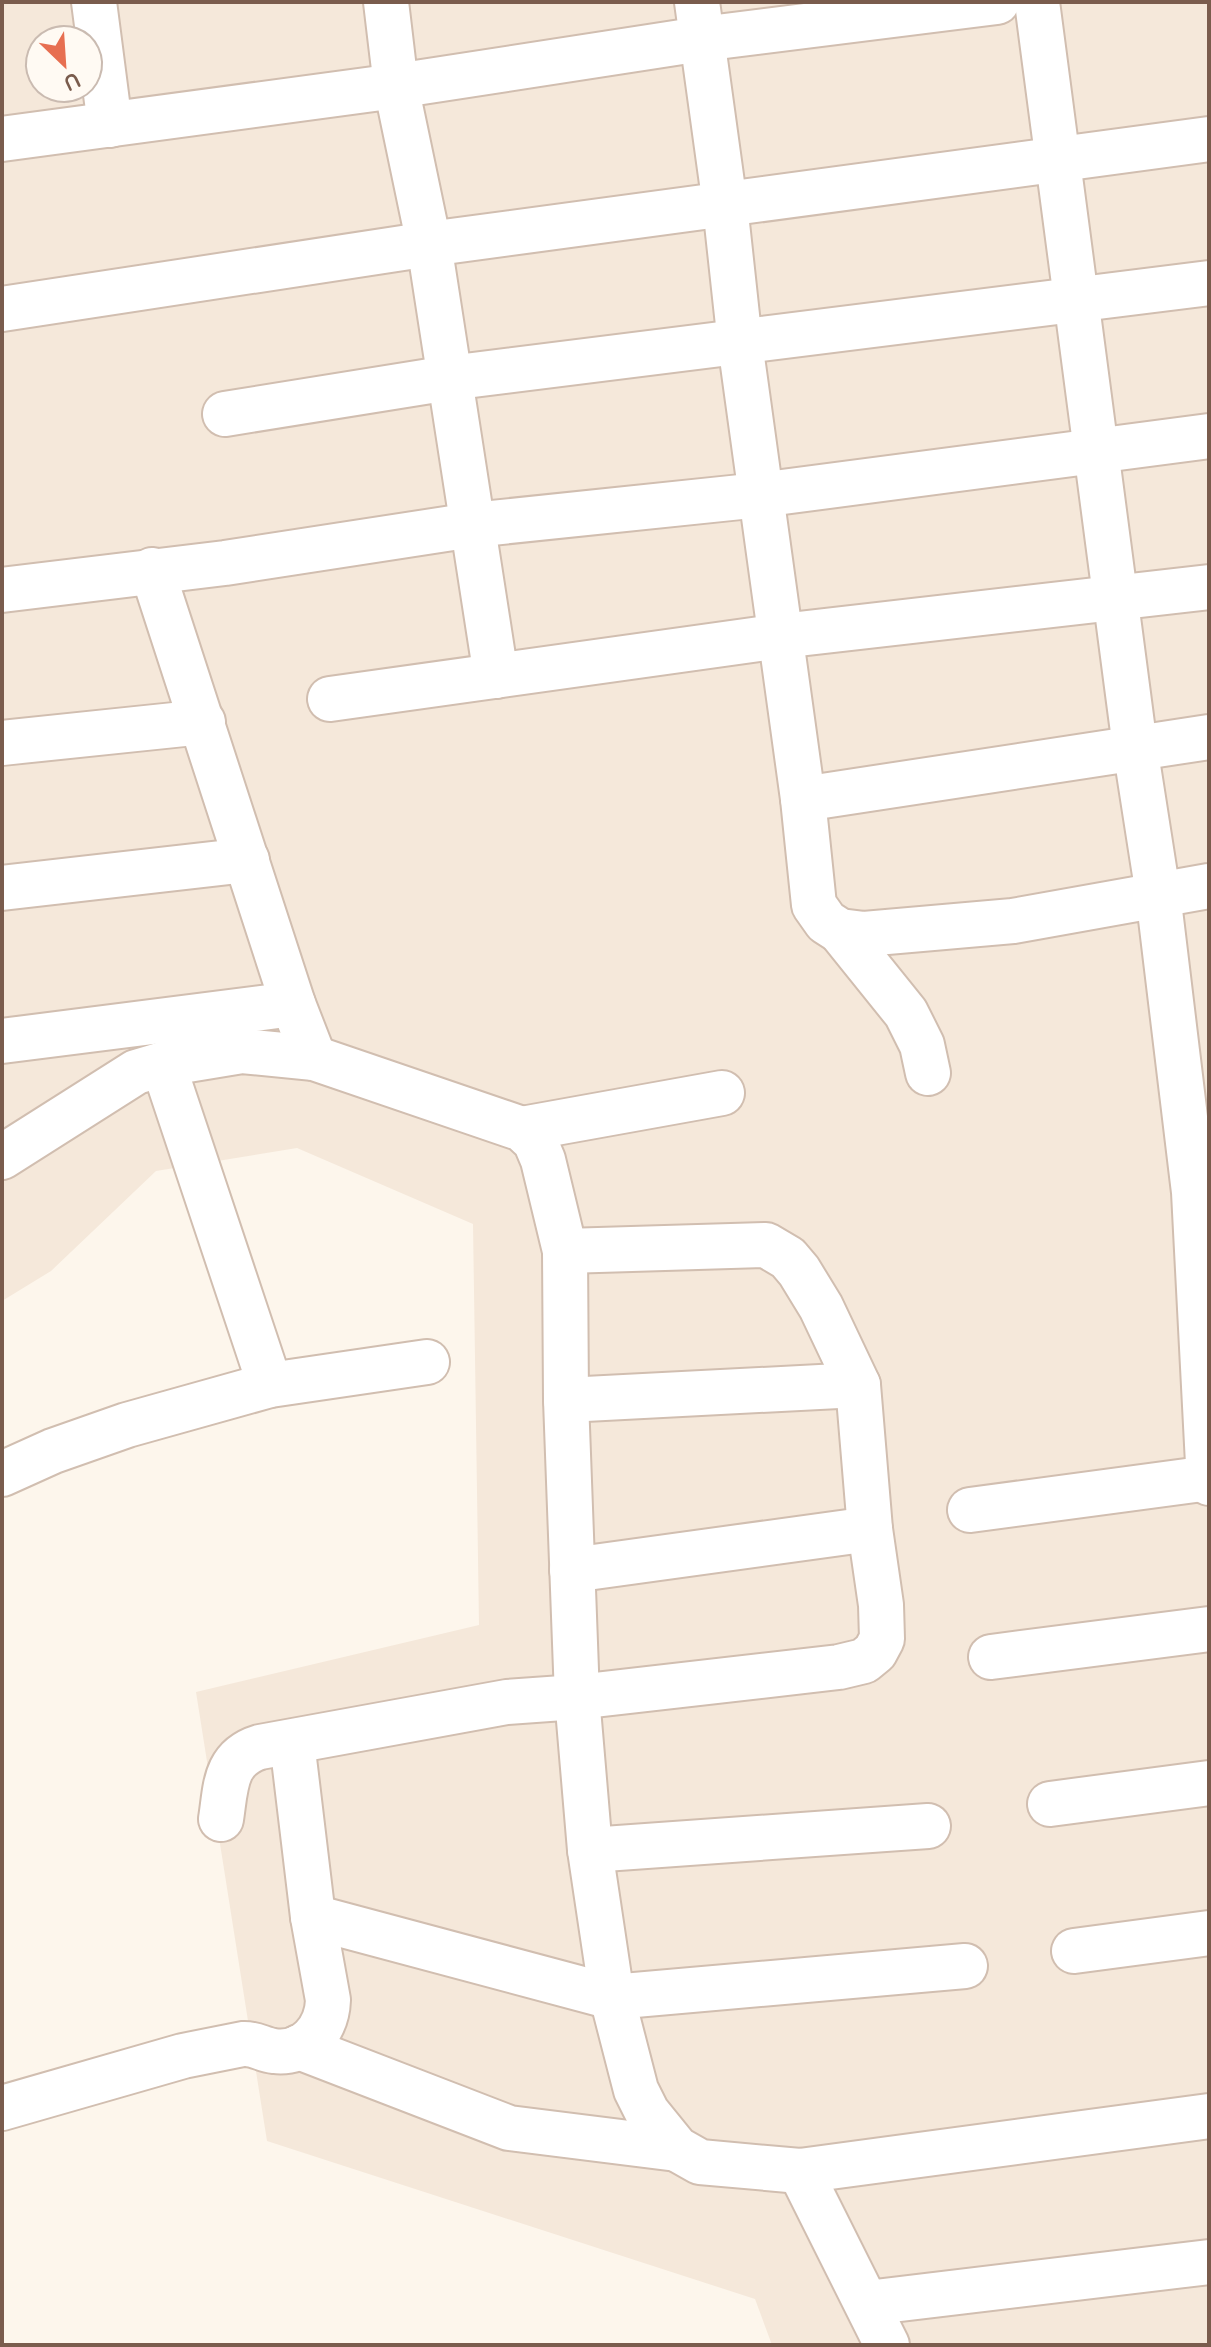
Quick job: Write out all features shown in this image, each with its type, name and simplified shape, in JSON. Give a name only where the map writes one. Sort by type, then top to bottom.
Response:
[{"type":"street","points":[[94,2],[110,125]]},
{"type":"street","points":[[386,2],[396,86],[429,244],[496,676]]},
{"type":"street","points":[[2,139],[396,86],[699,21],[997,2]]},
{"type":"street","points":[[970,1510],[1209,1480],[1202,1191],[1191,1040],[1158,894],[1135,747],[1037,2]]},
{"type":"street","points":[[699,21],[803,799],[814,905],[826,922],[840,931],[906,1013],[922,1045],[928,1073]]},
{"type":"street","points":[[2,309],[429,244],[1209,139]]},
{"type":"street","points":[[225,414],[449,378],[1209,283]]},
{"type":"street","points":[[2,590],[246,559],[472,525],[760,495],[1209,436]]},
{"type":"street","points":[[169,568],[203,722],[293,1004],[314,1058]]},
{"type":"street","points":[[330,699],[781,636],[1209,587]]},
{"type":"street","points":[[2,743],[203,722]]},
{"type":"street","points":[[803,799],[1209,737]]},
{"type":"street","points":[[2,888],[247,860]]},
{"type":"street","points":[[840,931],[864,934],[1013,921],[1209,886]]},
{"type":"street","points":[[2,1041],[293,1004]]},
{"type":"street","points":[[2,1157],[136,1072],[163,1064],[242,1051],[314,1058],[522,1129],[535,1141],[543,1160],[565,1251],[566,1400],[577,1697],[590,1850],[612,1997],[636,2090],[647,2112],[677,2149],[700,2162],[800,2171],[1209,2116]]},
{"type":"street","points":[[163,1064],[270,1385]]},
{"type":"street","points":[[522,1129],[722,1093]]},
{"type":"street","points":[[221,1819],[232,1766],[240,1756],[260,1747],[507,1702],[839,1667],[864,1661],[875,1652],[882,1639],[881,1605],[870,1529],[858,1385],[821,1307],[799,1271],[788,1258],[766,1245],[565,1251]]},
{"type":"street","points":[[2,1474],[53,1451],[127,1425],[270,1385],[427,1362]]},
{"type":"street","points":[[566,1400],[858,1385]]},
{"type":"street","points":[[572,1570],[870,1529]]},
{"type":"street","points":[[991,1657],[1209,1629]]},
{"type":"street","points":[[292,1742],[313,1917],[328,2000],[328,2014],[322,2028],[299,2047]]},
{"type":"street","points":[[1050,1804],[1209,1783]]},
{"type":"street","points":[[590,1850],[928,1826]]},
{"type":"street","points":[[313,1917],[612,1997],[965,1966]]},
{"type":"street","points":[[1074,1951],[1209,1933]]},
{"type":"street","points":[[2,2108],[183,2056],[252,2044],[273,2051],[299,2047],[509,2128],[677,2149]]},
{"type":"street","points":[[800,2171],[887,2345]]},
{"type":"street","points":[[867,2303],[1209,2262]]},
{"type":"shaded area","points":[[2,2],[1209,2],[1209,2345],[772,2345],[755,2299],[267,2141],[196,1692],[479,1625],[473,1224],[297,1148],[156,1171],[51,1271],[2,1301]]}]
